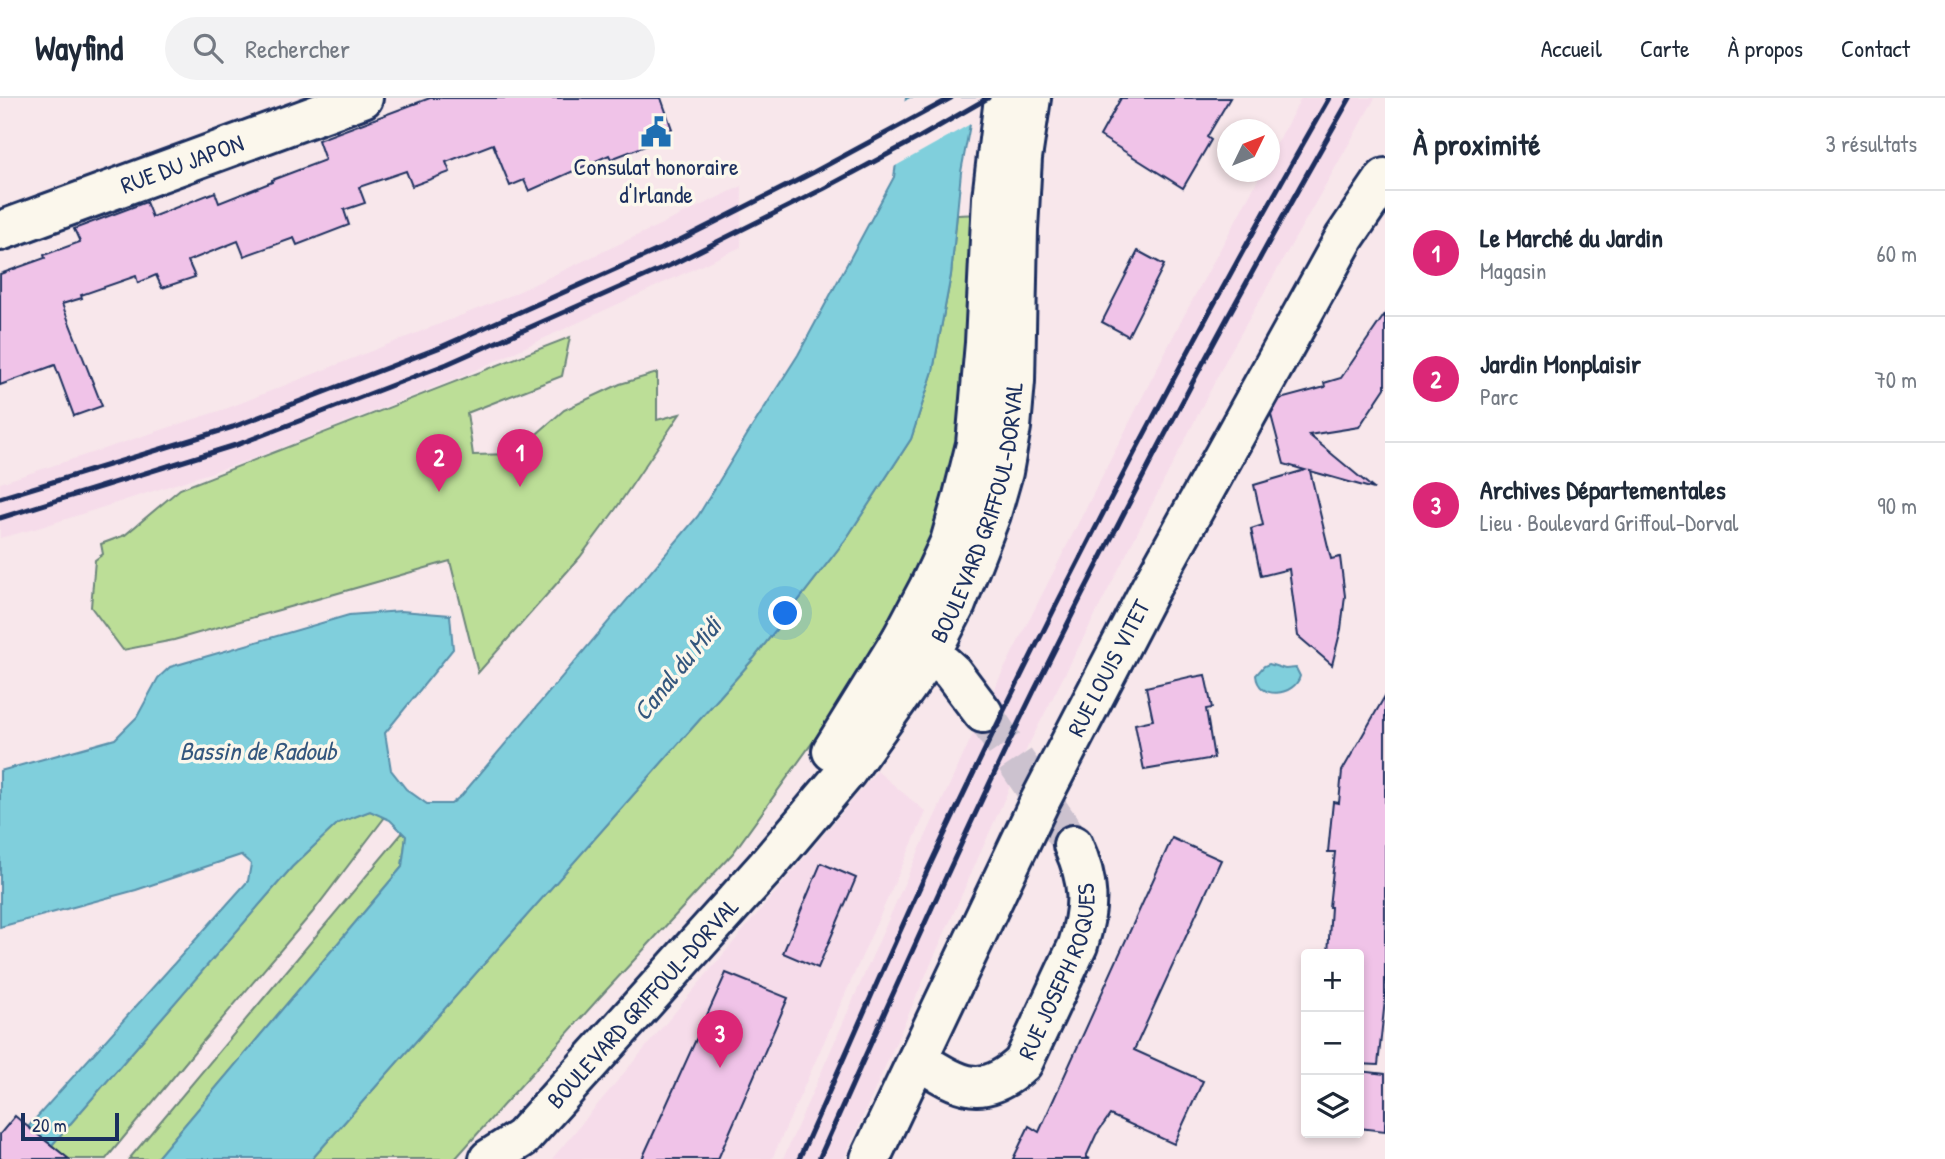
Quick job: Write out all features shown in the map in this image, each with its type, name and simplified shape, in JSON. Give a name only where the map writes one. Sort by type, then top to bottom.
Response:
[{"type":"street","name":"RUE DU JAPON","points":[[0,231],[363,98]]},
{"type":"street","name":"BOULEVARD GRIFFOUL-DORVAL","points":[[916,645],[928,589],[950,542],[976,444],[985,343],[992,198],[1004,98]]},
{"type":"street","name":"BOULEVARD GRIFFOUL-DORVAL","points":[[489,1159],[522,1138],[765,868],[847,771],[916,645],[956,604],[975,560],[997,494],[1009,438],[1014,381],[1022,158],[1031,98]]},
{"type":"street","name":"RUE LOUIS VITET","points":[[870,1159],[1039,803],[1150,589],[1345,237],[1382,190]]},
{"type":"street","points":[[916,645],[952,672],[984,713]]},
{"type":"street","name":"RUE JOSEPH ROQUES","points":[[918,1060],[960,1084],[976,1087],[992,1085],[1010,1075],[1023,1063],[1078,945],[1084,925],[1086,885],[1083,866],[1073,845]]},
{"type":"shaded area","points":[[1301,98],[1375,98],[1229,354],[1028,746],[844,1159],[783,1159],[916,857],[994,689],[1180,323],[1257,182],[1280,182],[1280,138]]},
{"type":"shaded area","points":[[742,186],[741,247],[463,376],[247,461],[0,538],[0,483],[228,408],[505,298]]},
{"type":"shaded area","points":[[877,771],[926,812],[772,1159],[552,1159]]},
{"type":"green space","points":[[981,214],[958,484],[891,633],[733,853],[455,1159],[312,1159],[754,658],[846,539],[911,439],[933,371],[951,275],[957,215]]},
{"type":"green space","points":[[570,337],[562,376],[467,413],[473,455],[514,454],[564,410],[620,384],[657,373],[657,420],[680,414],[580,557],[478,673],[450,561],[174,640],[123,650],[91,607],[95,560],[103,554],[101,544],[125,535],[180,489]]},
{"type":"green space","points":[[370,811],[385,817],[312,913],[106,1159],[68,1159],[52,1145],[292,867],[338,823]]},
{"type":"green space","points":[[403,832],[406,836],[402,867],[156,1159],[129,1159]]},
{"type":"water","points":[[906,98],[975,98],[961,172],[951,275],[933,371],[911,439],[846,539],[754,658],[312,1159],[156,1159],[402,867],[406,836],[390,820],[370,811],[338,823],[292,867],[52,1145],[28,1127],[248,881],[251,864],[241,855],[136,890],[0,927],[0,771],[115,739],[137,717],[158,678],[170,667],[349,615],[401,611],[450,615],[453,649],[385,733],[391,770],[406,789],[427,804],[451,804],[462,795],[698,516],[798,355],[894,177]]},
{"type":"water","points":[[1269,664],[1285,669],[1296,668],[1300,676],[1297,683],[1277,693],[1263,689],[1256,675]]},
{"type":"pier","points":[[910,98],[978,98],[974,122],[892,168],[902,103]]},
{"type":"building","points":[[430,98],[661,98],[672,129],[664,133],[666,138],[611,159],[609,155],[529,191],[524,180],[510,186],[493,144],[446,162],[450,172],[412,186],[406,171],[359,187],[365,203],[344,210],[349,225],[297,245],[294,238],[244,256],[238,241],[188,261],[195,277],[162,288],[156,275],[138,283],[136,276],[62,304],[102,406],[74,416],[55,365],[0,385],[0,274],[80,242],[74,229],[146,202],[152,217],[215,192],[219,203],[272,182],[325,160],[318,140]]},
{"type":"building","points":[[1121,98],[1230,98],[1207,137],[1211,140],[1183,188],[1100,136]]},
{"type":"building","points":[[1138,251],[1164,265],[1128,336],[1102,322]]},
{"type":"building","points":[[1385,314],[1385,388],[1359,427],[1309,435],[1374,489],[1310,471],[1331,559],[1340,557],[1345,596],[1341,629],[1332,665],[1298,636],[1289,569],[1261,576],[1251,529],[1263,525],[1254,485],[1305,470],[1284,464],[1271,415],[1280,399],[1325,387],[1324,383],[1341,378]]},
{"type":"building","points":[[1205,675],[1212,708],[1206,709],[1214,758],[1144,770],[1135,724],[1153,720],[1146,687]]},
{"type":"building","points":[[1385,696],[1385,1000],[1378,1065],[1364,1064],[1364,949],[1328,949],[1329,907],[1335,852],[1328,852],[1333,802],[1339,803],[1342,771]]},
{"type":"building","points":[[1172,838],[1221,860],[1134,1050],[1203,1081],[1174,1144],[1110,1115],[1096,1135],[1086,1157],[1090,1159],[1013,1159],[1029,1126],[1039,1132]]},
{"type":"building","points":[[821,863],[856,878],[818,968],[783,953]]},
{"type":"building","points":[[726,973],[788,998],[718,1159],[642,1159]]},
{"type":"building","points":[[1364,1072],[1385,1074],[1385,1131],[1364,1129]]},
{"type":"building","points":[[15,1116],[69,1159],[0,1159],[0,1134]]},
{"type":"tunnel","points":[[983,713],[1073,845]]},
{"type":"railway","points":[[0,498],[233,427],[441,347],[676,242],[951,98]]},
{"type":"railway","points":[[0,518],[239,444],[447,364],[673,264],[823,189],[988,98]]},
{"type":"railway","points":[[799,1159],[930,865],[1024,670],[1172,382],[1329,98]]},
{"type":"railway","points":[[819,1159],[978,808],[1071,617],[1227,319],[1350,98]]},
{"type":"place","name":"Consulat honoraire d'Irlande","points":[[656,132]]},
{"type":"place","name":"Le Marché du Jardin","points":[[520,487]]},
{"type":"place","name":"Jardin Monplaisir","points":[[439,492]]},
{"type":"place","name":"Archives Départementales","points":[[720,1068]]},
{"type":"water label","name":"Canal du Midi","points":[[677,669]]},
{"type":"water label","name":"Bassin de Radoub","points":[[258,751]]}]
